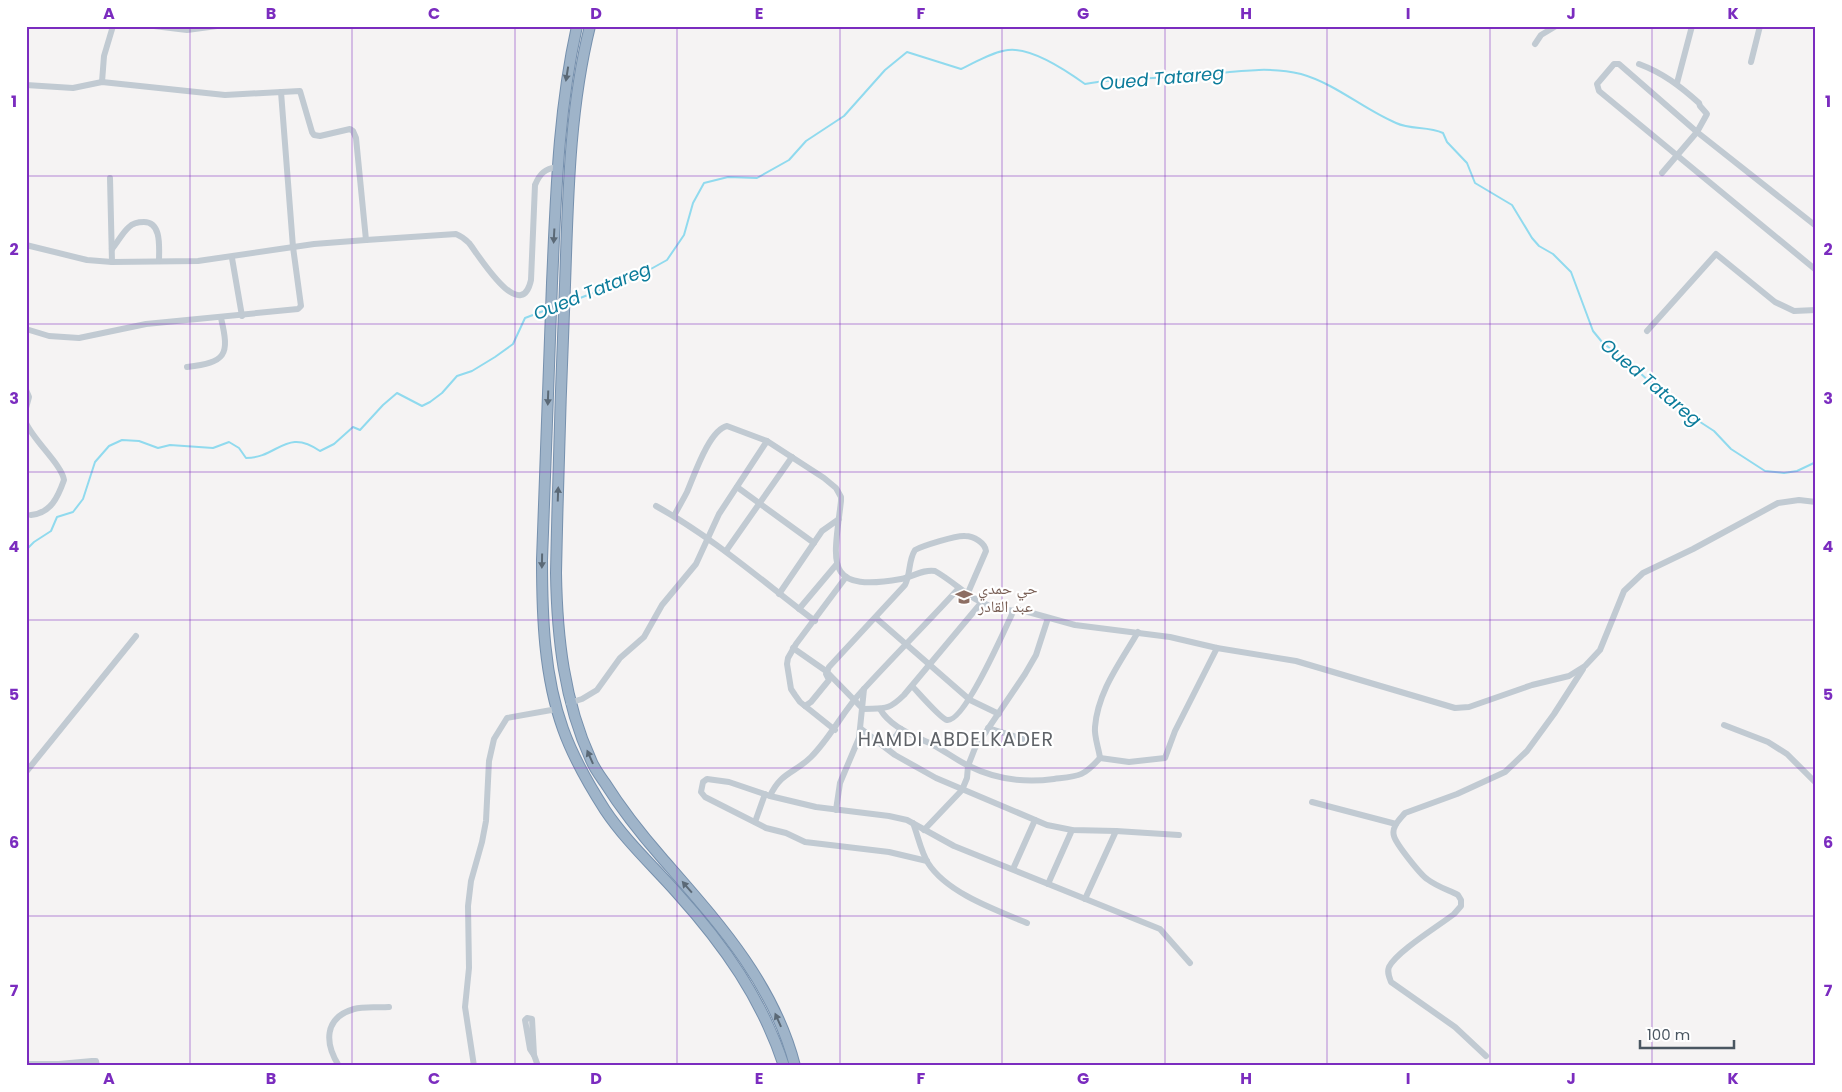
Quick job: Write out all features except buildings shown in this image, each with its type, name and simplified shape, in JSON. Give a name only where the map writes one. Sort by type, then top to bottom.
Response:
[{"type":"highway","points":[[577,26],[564,93],[557,166],[542,605],[549,673],[563,729],[577,762],[606,810],[711,931],[736,965],[762,1010],[784,1066]]},
{"type":"highway","points":[[590,26],[581,68],[572,139],[557,497],[556,605],[561,656],[569,703],[591,762],[616,801],[632,824],[712,916],[748,963],[775,1013],[795,1066]]},
{"type":"street","points":[[102,82],[104,56],[113,26]]},
{"type":"street","points":[[154,26],[187,30],[217,26]]},
{"type":"street","points":[[1677,83],[1692,26]]},
{"type":"street","points":[[1751,62],[1760,26]]},
{"type":"street","points":[[1535,44],[1541,35],[1553,27]]},
{"type":"street","points":[[1816,226],[1697,132],[1622,65],[1614,64],[1597,84],[1599,91],[1816,270]]},
{"type":"street","points":[[1639,64],[1656,70],[1677,83],[1699,102],[1707,114],[1697,132],[1662,173]]},
{"type":"street","points":[[26,85],[73,88],[102,82],[224,95],[301,92],[314,135],[320,136],[348,129],[353,131],[356,138],[366,240]]},
{"type":"street","points":[[26,329],[49,336],[80,338],[146,324],[242,316],[300,308],[293,248],[281,92]]},
{"type":"street","points":[[26,245],[80,259],[112,262],[198,262],[293,248],[366,240],[456,234],[462,236],[468,242],[491,275],[502,286],[517,295],[523,294],[529,288],[531,280],[535,185],[540,174],[547,168],[557,166]]},
{"type":"street","points":[[110,178],[112,262]]},
{"type":"street","points":[[112,249],[130,225],[149,222],[154,226],[158,238],[159,261]]},
{"type":"street","points":[[1647,331],[1716,254],[1775,302],[1794,311],[1816,310]]},
{"type":"street","points":[[232,258],[242,316]]},
{"type":"street","points":[[187,367],[209,364],[222,356],[225,342],[220,318]]},
{"type":"street","points":[[26,390],[29,397],[26,408]]},
{"type":"street","points":[[26,422],[31,433],[61,471],[64,480],[58,496],[51,506],[40,514],[32,515]]},
{"type":"street","points":[[674,516],[686,495],[703,454],[722,428],[727,426],[767,441],[824,478],[836,488],[841,497],[835,552],[836,565],[846,577],[856,582],[903,582]]},
{"type":"street","points":[[569,703],[582,699],[597,690],[620,658],[644,637],[662,605],[696,564],[719,514],[767,441]]},
{"type":"street","points":[[726,552],[792,457]]},
{"type":"street","points":[[737,487],[814,543]]},
{"type":"street","points":[[1486,1056],[1454,1027],[1391,982],[1388,969],[1390,965],[1401,954],[1454,914],[1461,906],[1461,900],[1458,895],[1426,879],[1410,861],[1394,836],[1393,830],[1396,824],[1406,813],[1457,794],[1505,772],[1527,751],[1585,666],[1600,650],[1624,591],[1643,573],[1693,549],[1778,503],[1799,500],[1816,502]]},
{"type":"street","points":[[656,506],[708,538],[815,621]]},
{"type":"street","points":[[780,594],[825,529],[839,520]]},
{"type":"street","points":[[909,577],[911,557],[917,549],[956,537],[970,537],[982,543],[986,548],[967,595]]},
{"type":"street","points":[[799,609],[836,565]]},
{"type":"street","points":[[827,674],[876,618],[903,582],[909,577],[929,570],[935,571],[981,604],[1013,612],[1021,610],[1075,625],[1170,637],[1217,648],[1296,661],[1455,708],[1469,707],[1532,685],[1569,676],[1585,666]]},
{"type":"street","points":[[834,730],[800,702],[792,689],[787,672],[788,658],[793,648],[846,577]]},
{"type":"street","points":[[755,822],[768,795],[776,784],[810,758],[834,730],[864,689],[959,588]]},
{"type":"street","points":[[793,648],[827,674],[863,709],[888,708],[895,704],[912,686],[981,604]]},
{"type":"street","points":[[912,686],[937,714],[946,720],[954,720],[970,700],[1013,612]]},
{"type":"street","points":[[876,618],[970,700],[999,714]]},
{"type":"street","points":[[924,830],[962,790],[975,748],[1036,655],[1048,618]]},
{"type":"street","points":[[1100,758],[1095,728],[1101,700],[1109,678],[1138,632]]},
{"type":"street","points":[[26,772],[136,636]]},
{"type":"street","points":[[1100,758],[1129,762],[1165,758],[1175,731],[1217,648]]},
{"type":"street","points":[[805,706],[811,702],[829,680],[827,674]]},
{"type":"street","points":[[836,810],[840,783],[859,738],[864,689]]},
{"type":"street","points":[[474,1066],[465,1007],[469,968],[468,906],[471,881],[486,821],[489,761],[494,738],[507,718],[557,709]]},
{"type":"street","points":[[880,709],[888,720],[901,729],[968,766],[1008,780],[1037,782],[1076,776],[1088,772],[1100,758]]},
{"type":"street","points":[[1724,725],[1768,742],[1787,754],[1816,783]]},
{"type":"street","points":[[988,728],[1033,742]]},
{"type":"street","points":[[861,729],[886,748],[922,770],[962,790],[1035,820],[1072,830],[1179,835]]},
{"type":"street","points":[[886,748],[901,729]]},
{"type":"street","points":[[927,861],[889,852],[811,844],[755,822],[703,796],[701,792],[703,782],[707,779],[730,782],[768,795],[836,810],[907,820],[954,846],[1160,929],[1190,963]]},
{"type":"street","points":[[1312,802],[1396,824]]},
{"type":"street","points":[[1013,869],[1035,820]]},
{"type":"street","points":[[913,824],[927,861],[938,874],[982,904],[1027,923]]},
{"type":"street","points":[[1048,884],[1072,830]]},
{"type":"street","points":[[1085,899],[1116,831]]},
{"type":"street","points":[[339,1066],[332,1055],[330,1046],[329,1034],[333,1022],[341,1015],[354,1009],[389,1007]]},
{"type":"street","points":[[534,1055],[532,1019],[528,1018],[525,1020],[529,1047],[538,1066]]},
{"type":"street","points":[[26,1064],[59,1065],[92,1061],[96,1062],[97,1066]]},
{"type":"waterway","name":"Oued Tatareg","points":[[567,303],[640,275],[667,260],[684,235],[693,203],[704,183],[728,177],[757,178],[789,160],[806,141],[844,116],[885,70],[907,52],[961,69],[996,53],[1017,50],[1028,52],[1049,61],[1085,84],[1111,80],[1191,76],[1246,70],[1287,71],[1314,78],[1396,123],[1443,133],[1447,142],[1467,163],[1475,183],[1512,205],[1539,246],[1553,254],[1571,272],[1593,331],[1602,342],[1636,369],[1674,405],[1714,431],[1731,449],[1765,471],[1784,473],[1797,471],[1816,462]]},
{"type":"waterway","name":"Oued Tatareg","points":[[26,550],[34,542],[51,531],[57,517],[73,512],[83,499],[95,462],[109,446],[122,440],[139,441],[158,448],[170,445],[213,448],[229,442],[239,448],[246,458],[257,457],[290,443],[299,442],[308,444],[320,451],[334,444],[353,427],[360,430],[397,393],[422,406],[430,402],[442,393],[457,376],[472,371],[513,344],[525,318],[546,310]]},
{"type":"place","name":"حي حمدي عبد القادر","points":[[964,597]]},
{"type":"district","name":"HAMDI ABDELKADER","points":[[956,739]]}]
